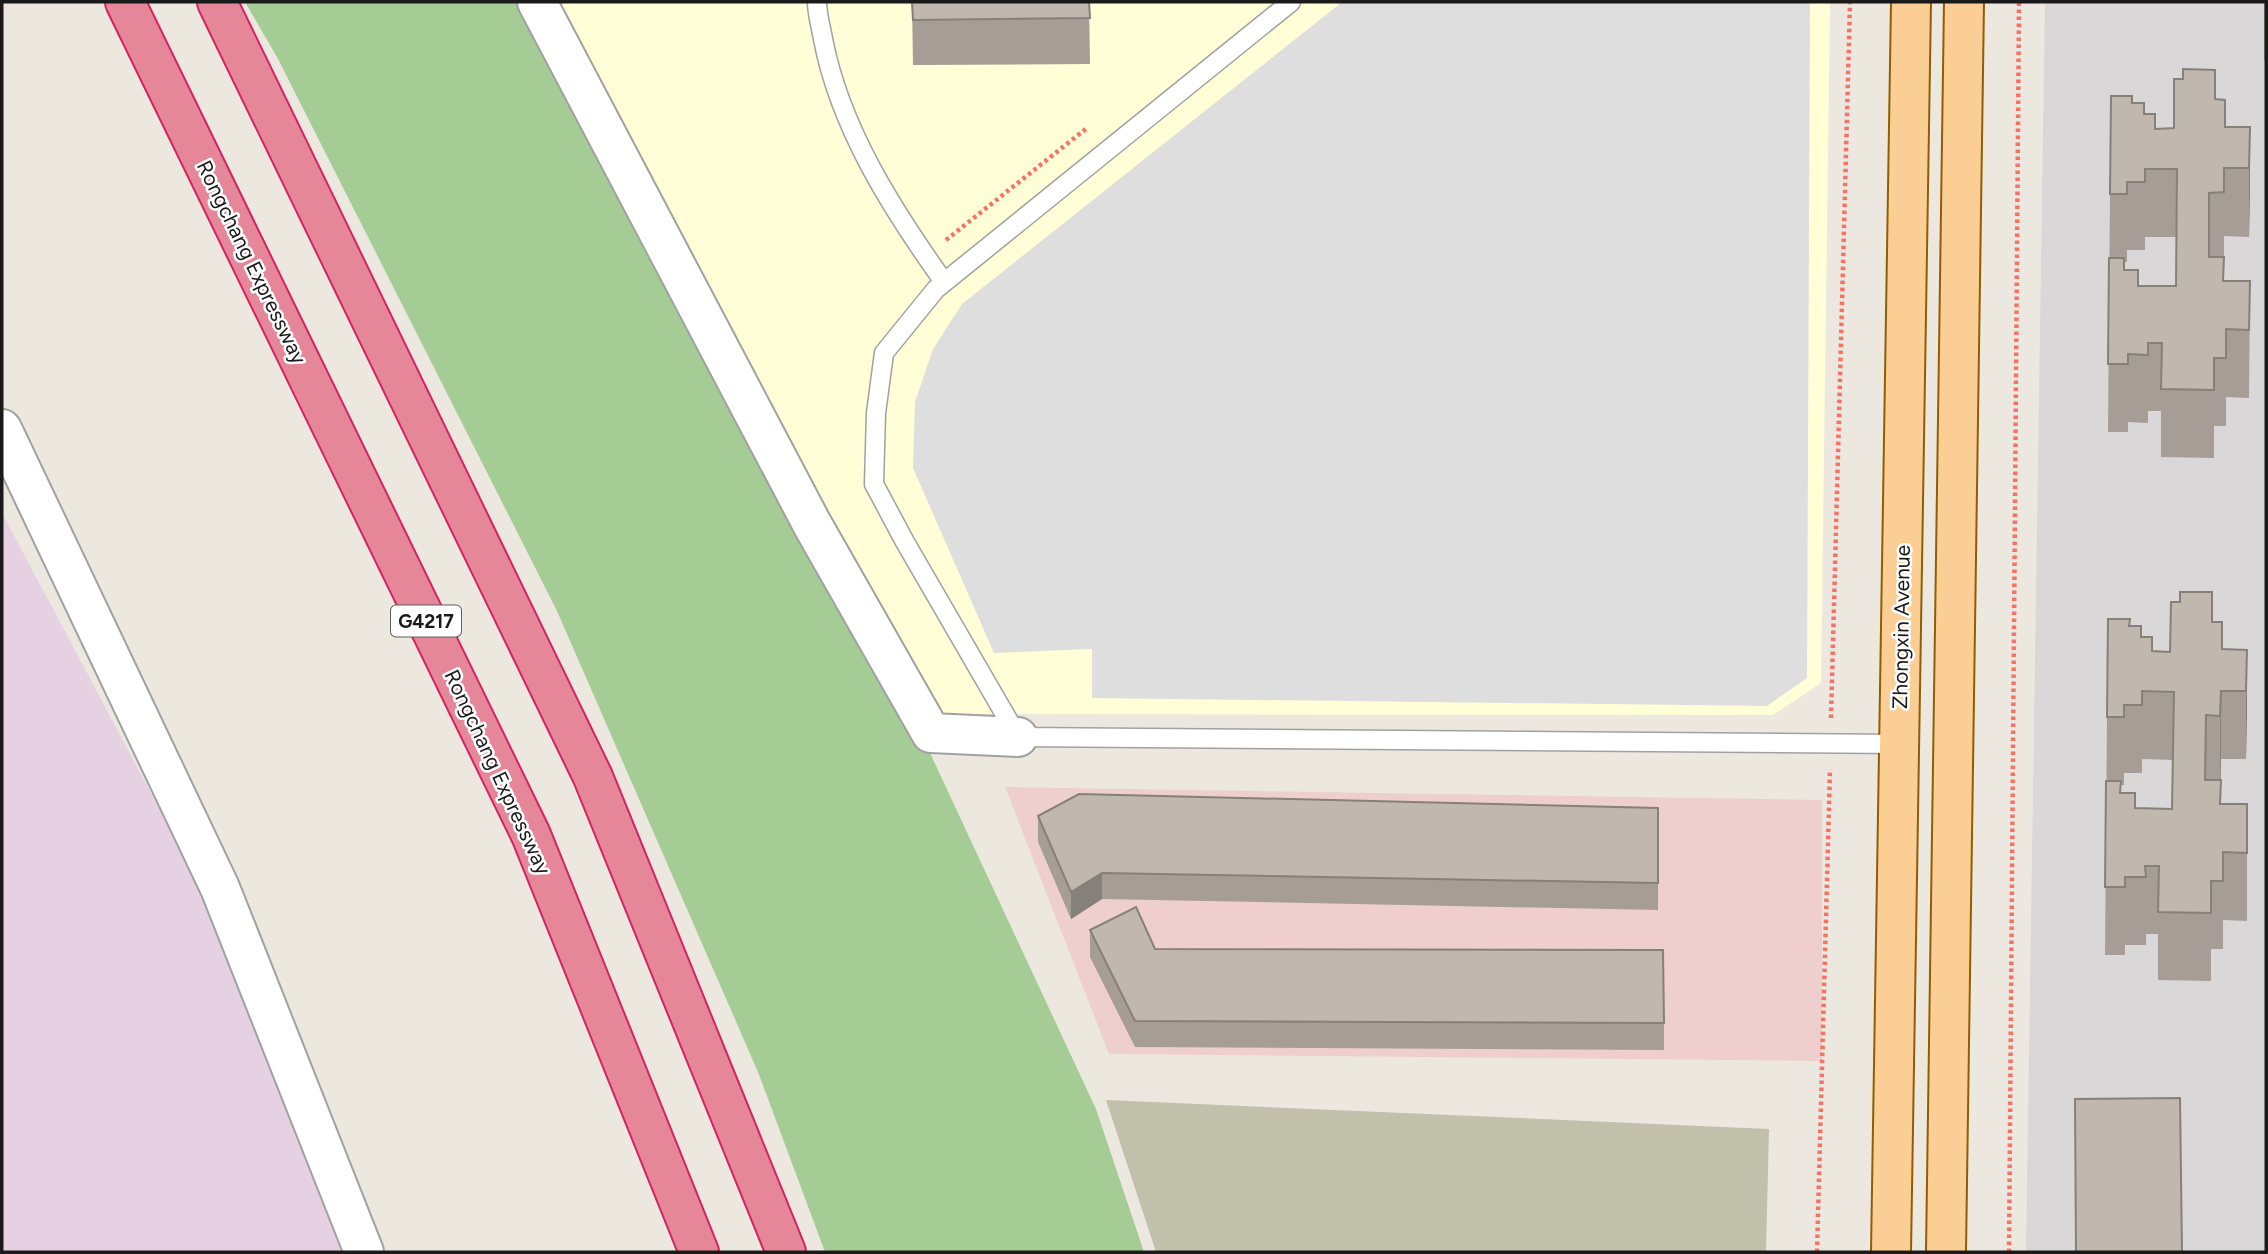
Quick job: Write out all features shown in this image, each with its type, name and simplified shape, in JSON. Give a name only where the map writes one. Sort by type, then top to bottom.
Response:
[{"type":"highway","name":"Rongchang Expressway","points":[[125,2],[531,835],[699,1252]]},
{"type":"highway","points":[[217,2],[593,777],[786,1252]]},
{"type":"main road","name":"Zhongxin Avenue","points":[[1891,1252],[1911,2]]},
{"type":"main road","points":[[1946,1252],[1964,2]]},
{"type":"street","points":[[537,2],[813,524],[931,733],[1018,737]]},
{"type":"street","points":[[2,429],[220,888],[364,1252]]},
{"type":"lane","points":[[817,2],[829,71],[862,150],[912,237],[944,282]]},
{"type":"lane","points":[[1291,2],[944,282],[884,353],[876,413],[874,484],[1018,737],[1899,744]]},
{"type":"path","points":[[1817,1252],[1850,2]]},
{"type":"path","points":[[2009,1252],[2019,2]]},
{"type":"shaded area","points":[[245,2],[549,2],[841,562],[1096,1109],[1144,1252],[825,1252],[758,1072],[557,611],[277,57]]},
{"type":"shaded area","points":[[557,2],[1830,2],[1821,683],[1773,715],[932,714]]},
{"type":"shaded area","points":[[1342,2],[1810,2],[1807,678],[1767,706],[1092,698],[1092,649],[994,653],[913,468],[915,402],[933,349],[962,304]]},
{"type":"shaded area","points":[[2045,2],[2266,2],[2266,1252],[2026,1252]]},
{"type":"shaded area","points":[[2,513],[218,919],[341,1252],[2,1252]]},
{"type":"shaded area","points":[[1005,787],[1822,800],[1822,1061],[1109,1054]]},
{"type":"shaded area","points":[[1106,1100],[1769,1129],[1766,1252],[1156,1252]]},
{"type":"building","points":[[912,2],[1089,2],[1090,18],[913,20]]},
{"type":"building","points":[[2183,69],[2215,70],[2215,99],[2225,100],[2225,127],[2250,127],[2249,168],[2224,168],[2224,192],[2209,193],[2209,257],[2224,257],[2223,281],[2250,281],[2249,330],[2226,329],[2226,358],[2214,358],[2214,390],[2161,389],[2162,343],[2148,343],[2148,355],[2128,354],[2128,364],[2108,364],[2109,258],[2124,258],[2124,270],[2138,270],[2138,286],[2176,286],[2177,169],[2145,169],[2145,182],[2127,182],[2127,194],[2110,194],[2111,96],[2132,96],[2132,103],[2144,103],[2144,114],[2155,114],[2155,129],[2174,128],[2174,79],[2183,79]]},
{"type":"building","points":[[2180,592],[2212,592],[2212,622],[2222,622],[2222,649],[2247,650],[2246,691],[2221,691],[2220,716],[2206,715],[2205,780],[2221,780],[2220,804],[2247,804],[2247,853],[2223,852],[2223,881],[2211,881],[2211,913],[2158,912],[2159,866],[2145,866],[2146,877],[2125,877],[2125,887],[2105,887],[2106,781],[2121,781],[2120,793],[2135,793],[2135,808],[2172,809],[2174,692],[2142,691],[2142,705],[2124,705],[2124,717],[2107,717],[2108,619],[2130,619],[2129,626],[2141,626],[2141,637],[2152,637],[2152,651],[2170,652],[2171,602],[2180,602]]},
{"type":"building","points":[[1079,794],[1658,808],[1658,883],[1102,873],[1071,892],[1038,816]]},
{"type":"building","points":[[1136,907],[1155,949],[1663,950],[1664,1023],[1135,1021],[1090,930]]},
{"type":"building","points":[[2180,1098],[2182,1252],[2076,1252],[2075,1099]]}]
